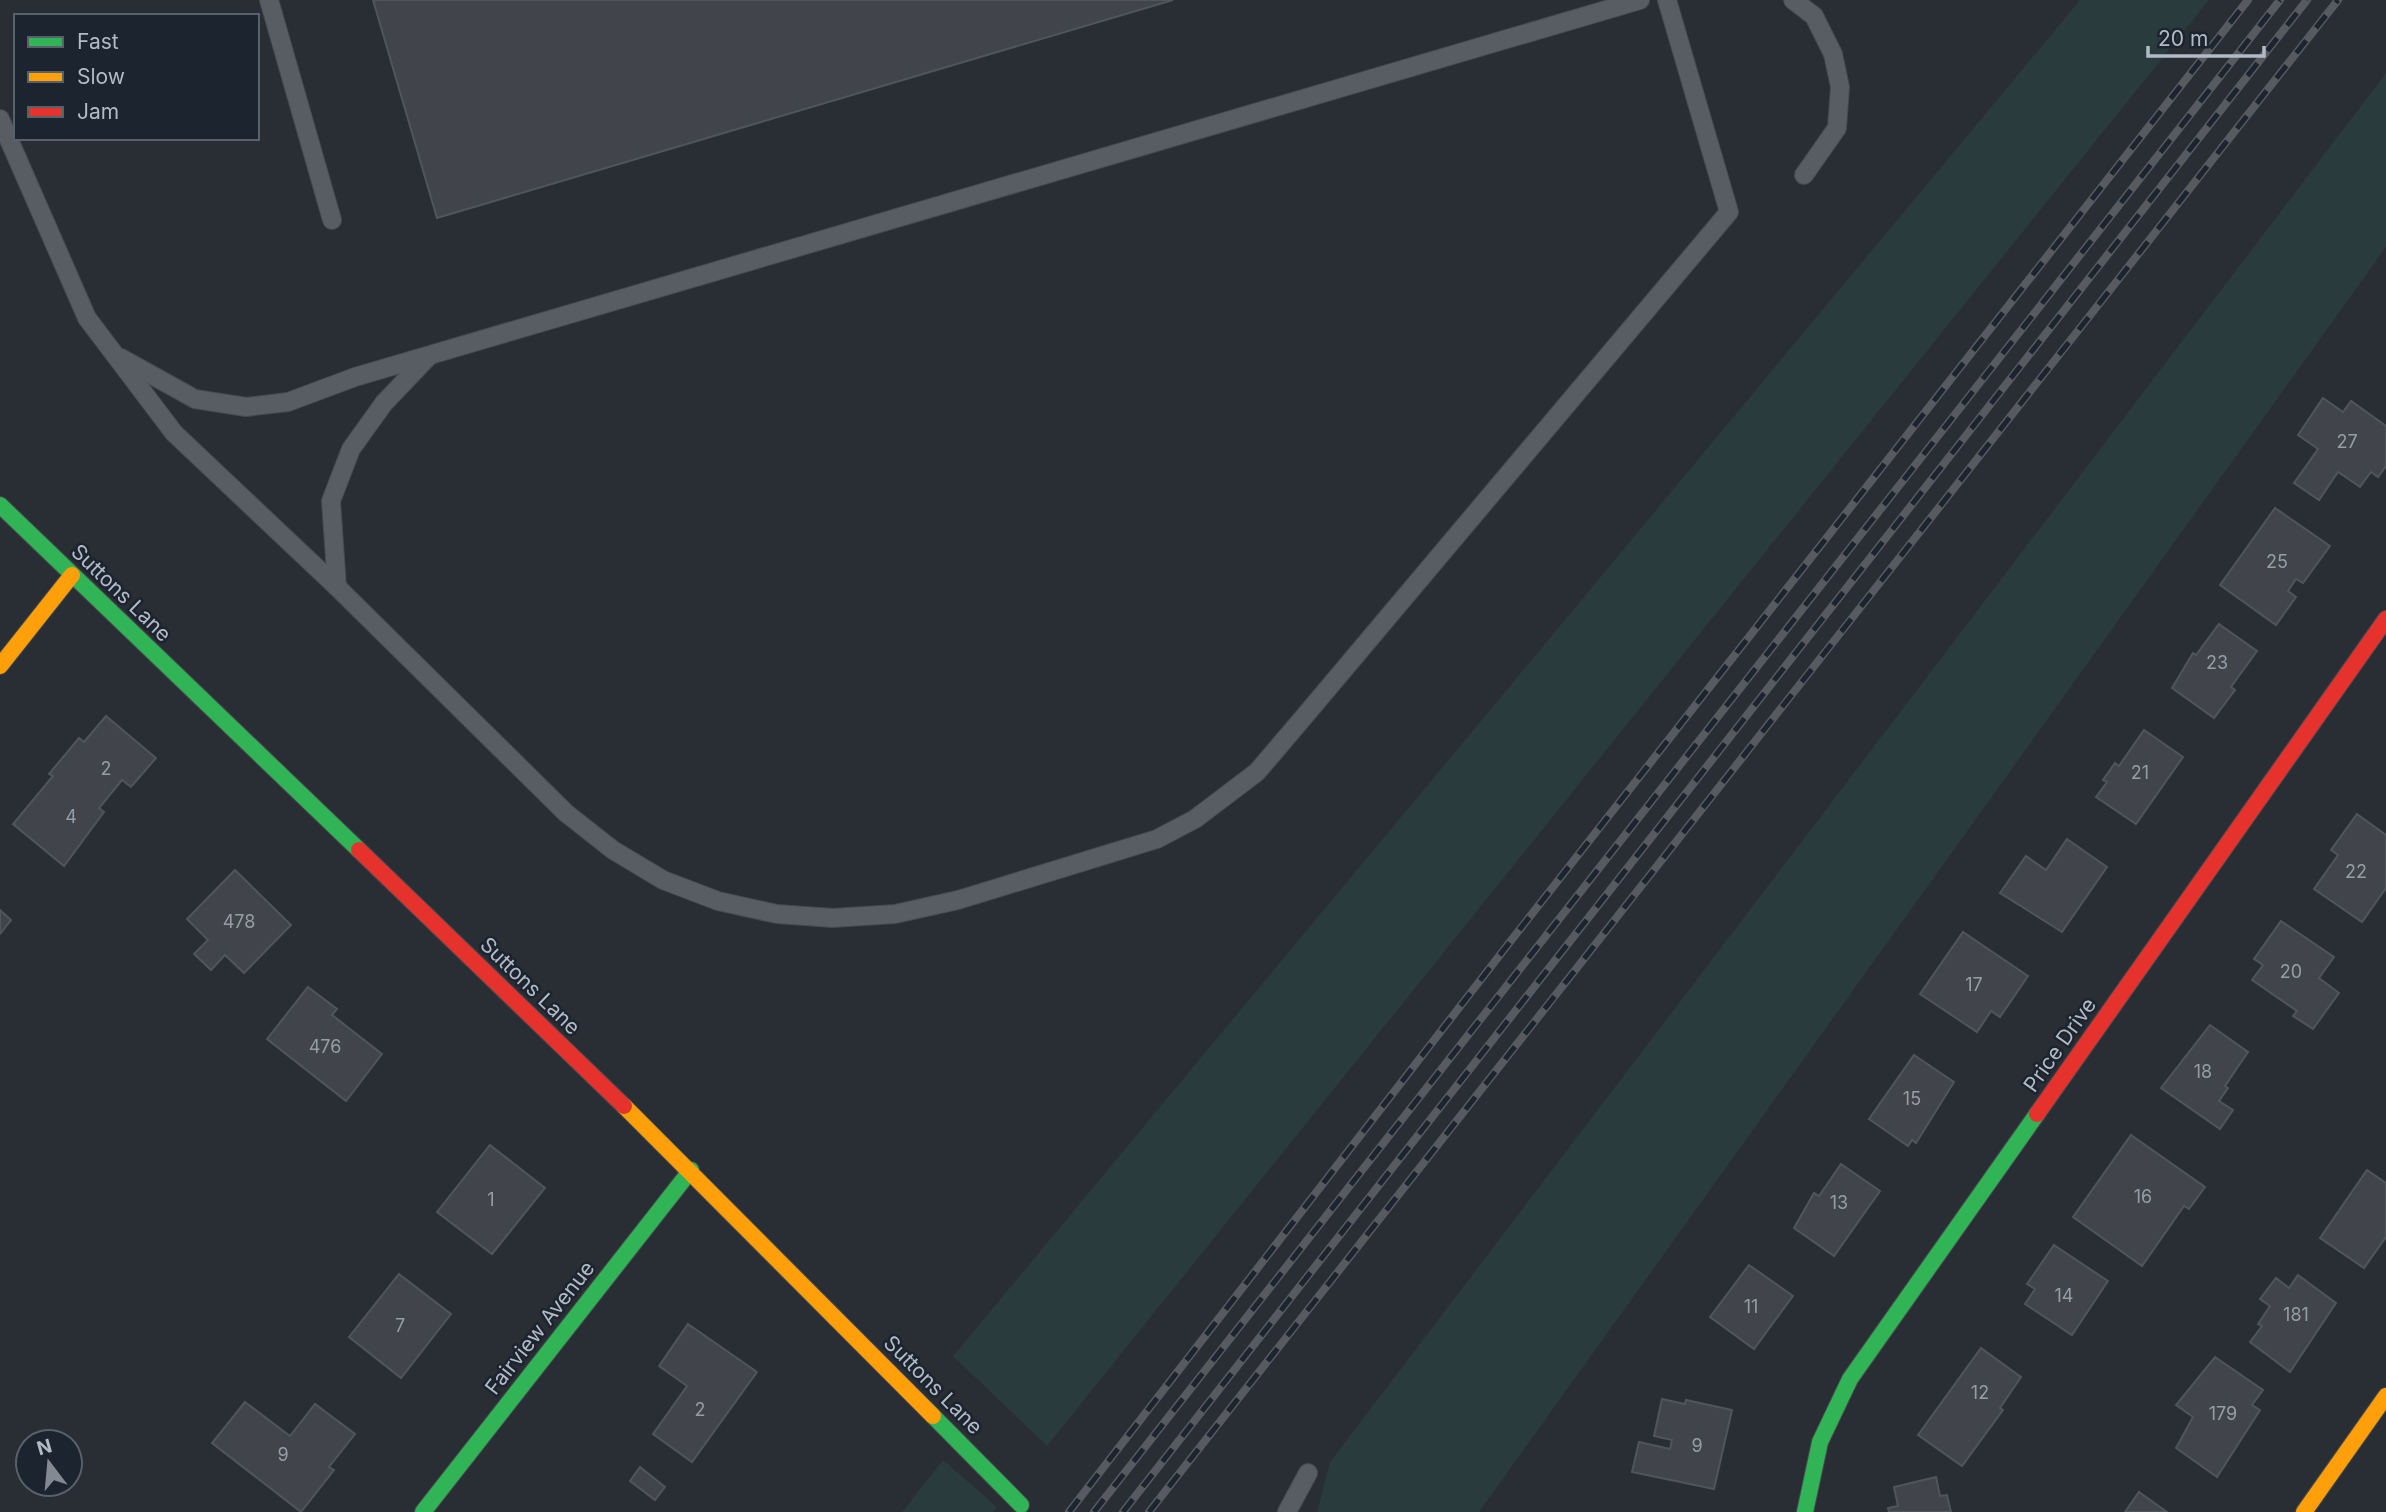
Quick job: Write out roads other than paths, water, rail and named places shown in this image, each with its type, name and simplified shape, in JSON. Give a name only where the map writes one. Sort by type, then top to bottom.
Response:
[{"type":"street","name":"Suttons Lane","points":[[0,505],[691,1170],[1021,1505]]},
{"type":"street","points":[[0,666],[72,575]]},
{"type":"street","name":"Price Drive","points":[[1805,1512],[1809,1474],[1824,1424],[1850,1378],[2386,619]]},
{"type":"street","name":"Fairview Avenue","points":[[423,1512],[691,1170]]},
{"type":"street","points":[[2304,1512],[2386,1395]]},
{"type":"lane","points":[[269,0],[332,220]]},
{"type":"lane","points":[[115,355],[195,399],[246,407],[288,402],[355,377],[1640,0]]},
{"type":"lane","points":[[0,119],[87,318],[174,433],[337,587],[566,813],[613,850],[663,880],[718,901],[777,914],[833,918],[895,914],[958,900],[1157,839],[1195,819],[1256,772],[1729,212],[1667,0]]},
{"type":"lane","points":[[1793,0],[1814,16],[1833,54],[1840,87],[1837,128],[1804,175]]},
{"type":"lane","points":[[337,587],[331,501],[351,449],[384,403],[428,356]]},
{"type":"lane","points":[[1287,1512],[1308,1473]]},
{"type":"railway","points":[[1069,1512],[1513,938],[2248,0]]},
{"type":"railway","points":[[1094,1512],[2280,0]]},
{"type":"railway","points":[[1123,1512],[2307,0]]},
{"type":"railway","points":[[1149,1512],[2338,0]]}]
